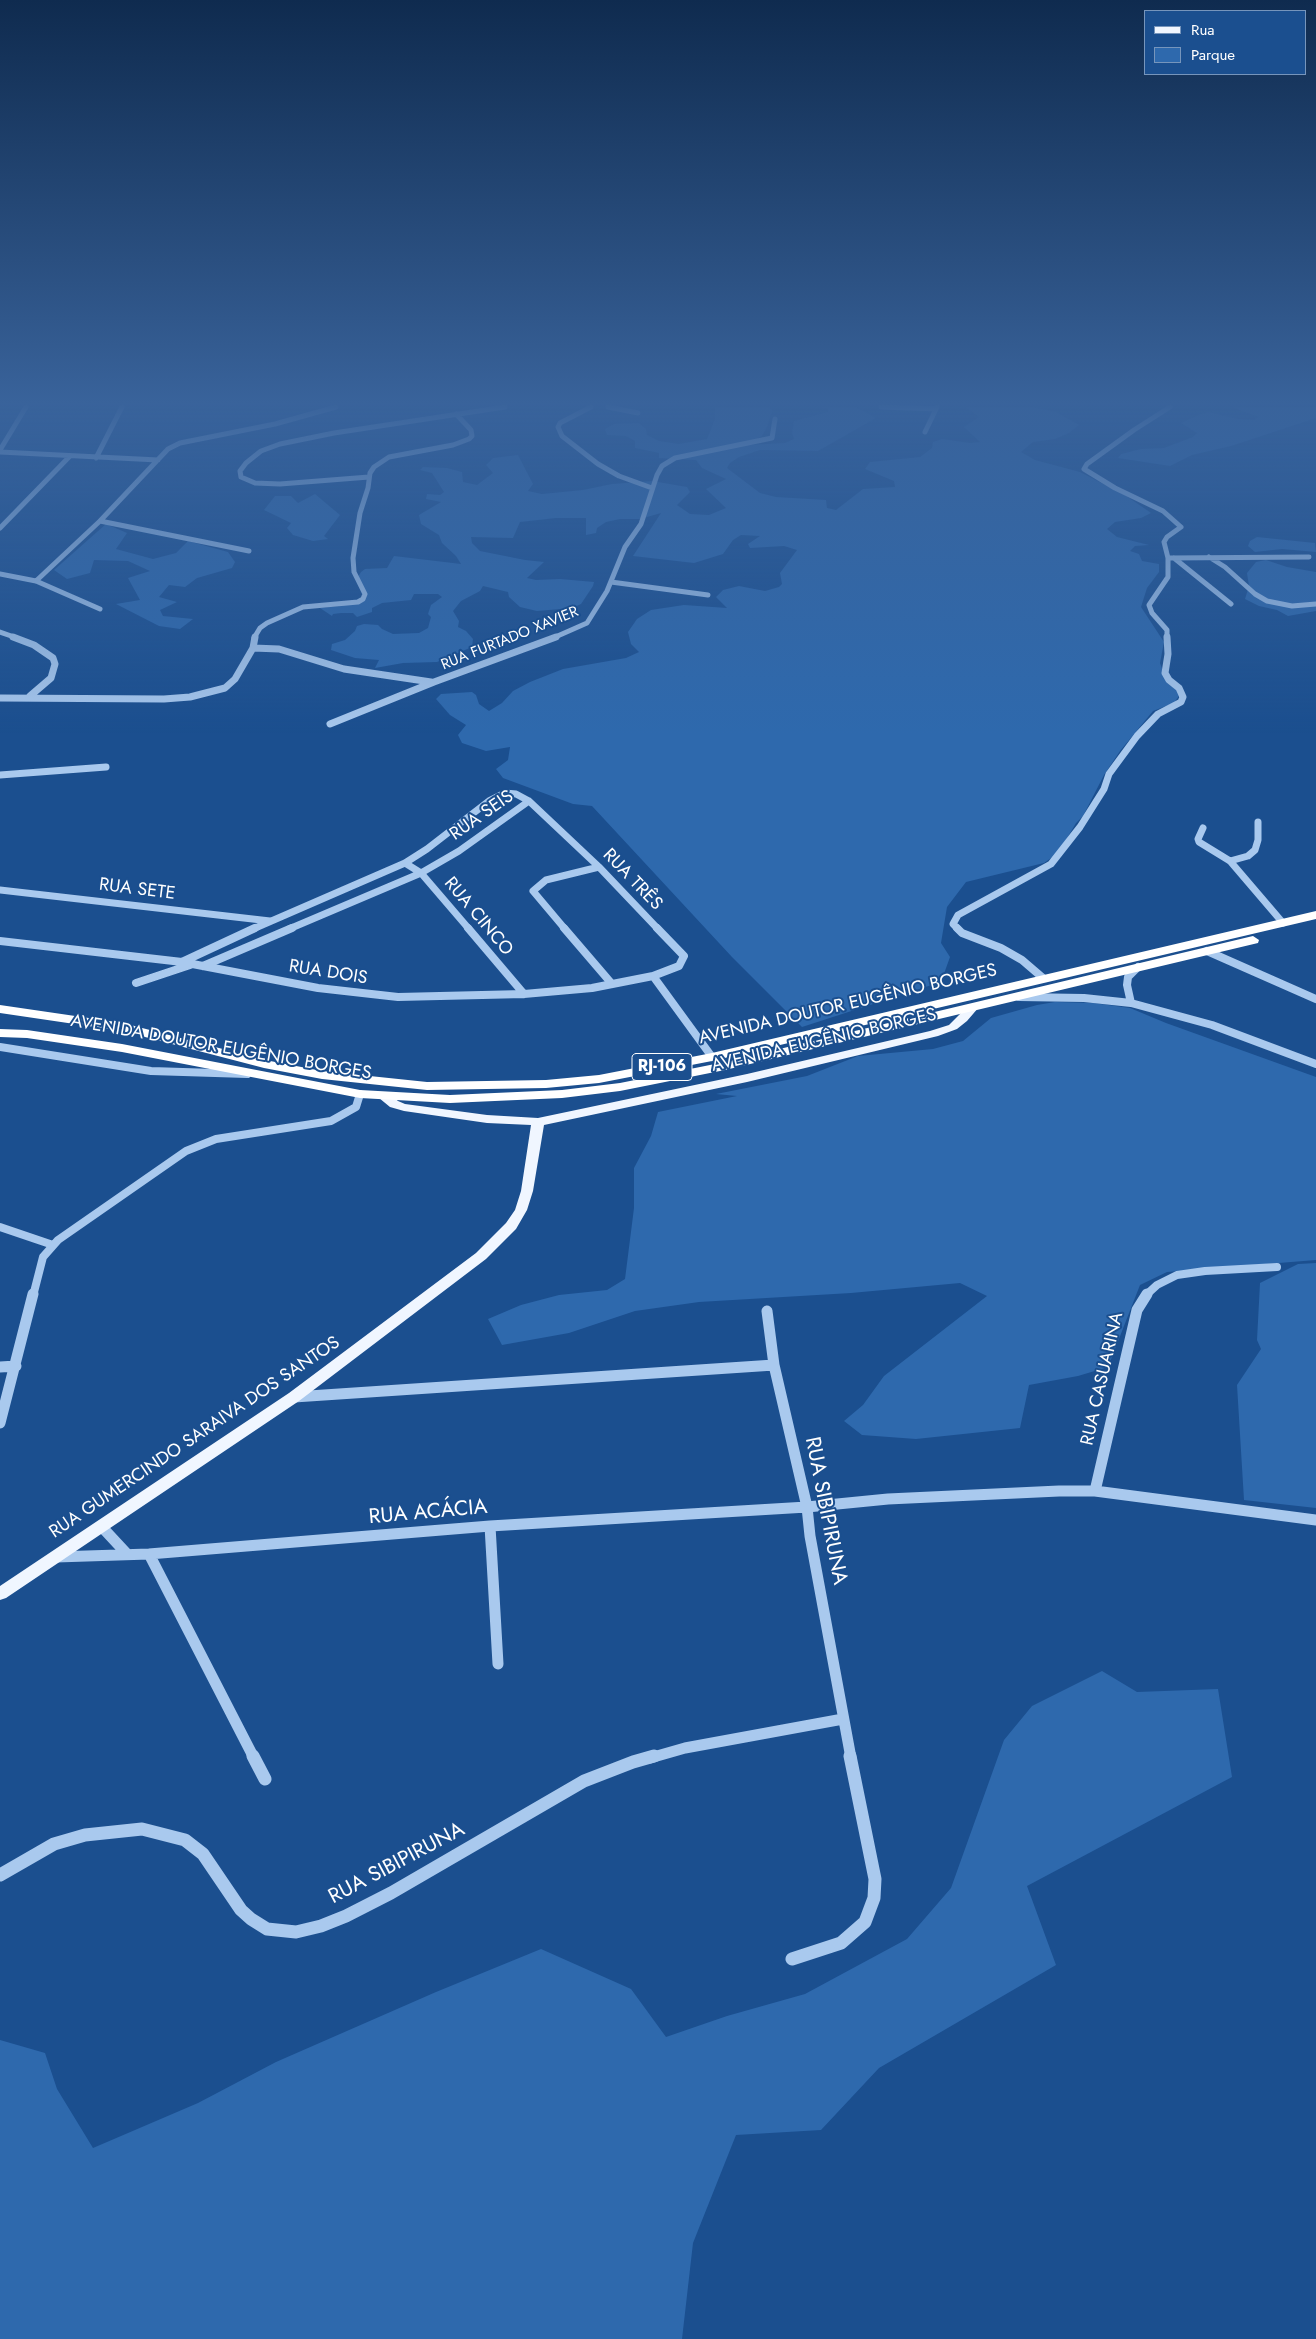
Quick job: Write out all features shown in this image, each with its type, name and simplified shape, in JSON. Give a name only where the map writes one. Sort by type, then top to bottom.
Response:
[{"type":"highway","name":"AVENIDA DOUTOR EUGÊNIO BORGES","points":[[0,1009],[109,1024],[160,1035],[236,1057],[294,1071],[419,1085],[516,1085],[599,1079],[712,1057],[1316,915]]},
{"type":"highway","name":"AVENIDA DOUTOR EUGÊNIO BORGES","points":[[0,1033],[27,1034],[122,1048],[360,1094],[450,1098],[511,1098],[620,1087],[725,1066],[1316,925]]},
{"type":"highway","points":[[0,1016],[71,1024],[109,1024]]},
{"type":"highway","points":[[0,1028],[27,1034]]},
{"type":"main road","name":"AVENIDA EUGÊNIO BORGES","points":[[383,1095],[394,1104],[404,1108],[487,1119],[538,1122],[747,1078],[934,1034],[953,1027],[964,1020],[973,1008]]},
{"type":"main road","name":"RUA GUMERCINDO SARAIVA DOS SANTOS","points":[[0,1594],[294,1397],[481,1256],[511,1226],[521,1210],[527,1190],[538,1122]]},
{"type":"street","points":[[0,528],[12,516]]},
{"type":"street","points":[[36,581],[105,516]]},
{"type":"street","points":[[0,698],[30,696],[164,699],[212,693],[232,684],[253,648],[255,635],[260,628],[278,616],[309,606],[358,602],[364,597],[352,564],[360,516]]},
{"type":"street","name":"RUA FURTADO XAVIER","points":[[330,724],[434,682],[579,628],[592,618],[612,582],[625,548],[644,516]]},
{"type":"street","points":[[1170,516],[1182,526],[1166,537],[1164,542],[1171,558],[1210,585],[1231,604]]},
{"type":"street","points":[[100,521],[249,551]]},
{"type":"street","points":[[1171,558],[1209,556],[1309,557]]},
{"type":"street","points":[[1209,556],[1225,567],[1255,594],[1267,601],[1292,606],[1316,604]]},
{"type":"street","points":[[1043,978],[1011,953],[955,928],[953,924],[954,919],[987,898],[1051,864],[1080,827],[1104,789],[1109,774],[1137,736],[1158,714],[1181,702],[1183,693],[1165,674],[1168,654],[1167,630],[1152,613],[1149,605],[1168,577],[1171,558]]},
{"type":"street","points":[[0,574],[36,581],[100,609]]},
{"type":"street","points":[[612,582],[708,595]]},
{"type":"street","points":[[0,632],[34,645],[53,658],[55,664],[51,678],[30,696]]},
{"type":"street","points":[[253,648],[279,649],[344,669],[434,682]]},
{"type":"street","points":[[0,775],[106,767]]},
{"type":"street","name":"RUA SEIS","points":[[182,962],[270,921],[405,863],[427,849],[499,795],[506,793],[516,794],[529,801],[459,851],[421,873],[203,966]]},
{"type":"street","name":"RUA TRÊS","points":[[529,801],[599,867],[684,956],[679,966],[654,976]]},
{"type":"street","points":[[1230,861],[1248,856],[1255,850],[1258,840],[1258,822]]},
{"type":"street","points":[[1203,828],[1198,839],[1199,842],[1230,861],[1283,923]]},
{"type":"street","name":"RUA CINCO","points":[[405,863],[421,873],[524,994]]},
{"type":"street","points":[[599,867],[546,880],[539,884],[534,891],[612,984]]},
{"type":"street","name":"RUA SETE","points":[[0,890],[270,921]]},
{"type":"street","name":"RUA DOIS","points":[[0,941],[182,962],[356,994],[398,996],[524,994],[612,984],[654,976]]},
{"type":"street","points":[[1207,952],[1316,999]]},
{"type":"street","points":[[136,983],[192,964]]},
{"type":"street","points":[[1131,1003],[1127,984],[1128,977],[1138,967]]},
{"type":"street","points":[[654,976],[712,1057]]},
{"type":"street","points":[[1012,997],[1084,998],[1131,1003],[1212,1025],[1316,1064]]},
{"type":"street","points":[[0,1048],[151,1071],[252,1074]]},
{"type":"street","points":[[0,1423],[43,1257],[53,1245],[186,1151],[216,1139],[330,1121],[356,1107],[360,1094]]},
{"type":"street","points":[[0,1228],[53,1245]]},
{"type":"street","name":"RUA CASUARINA","points":[[1095,1490],[1137,1310],[1145,1296],[1157,1284],[1177,1275],[1205,1271],[1277,1267]]},
{"type":"street","name":"RUA SIBIPIRUNA","points":[[767,1311],[774,1365],[807,1507],[810,1536],[843,1720],[875,1879],[874,1898],[864,1922],[841,1943],[792,1959]]},
{"type":"street","points":[[294,1397],[774,1365]]},
{"type":"street","points":[[0,1367],[16,1366]]},
{"type":"street","points":[[807,1507],[936,1496],[1095,1490],[1316,1520]]},
{"type":"street","name":"RUA ACÁCIA","points":[[52,1558],[149,1554],[490,1526],[807,1507]]},
{"type":"street","points":[[101,1526],[127,1554]]},
{"type":"street","points":[[490,1526],[498,1664]]},
{"type":"street","points":[[149,1554],[265,1779]]},
{"type":"street","name":"RUA SIBIPIRUNA","points":[[0,1875],[54,1844],[85,1835],[142,1829],[185,1840],[202,1854],[241,1910],[250,1919],[267,1930],[296,1932],[330,1922],[391,1893],[584,1781],[608,1771],[632,1762],[685,1748],[843,1720]]},
{"type":"green space","points":[[277,516],[339,516],[324,536],[328,539],[313,541],[293,535],[287,528],[291,523]]},
{"type":"green space","points":[[419,516],[650,516],[640,519],[620,519],[606,522],[597,528],[596,533],[586,535],[586,518],[556,518],[520,522],[513,538],[471,537],[472,543],[480,551],[544,562],[527,578],[594,582],[581,604],[572,608],[537,611],[520,607],[509,597],[508,592],[483,586],[480,591],[461,601],[453,611],[459,621],[458,627],[466,631],[473,639],[472,647],[437,662],[403,663],[375,668],[379,660],[355,658],[331,650],[332,644],[345,640],[355,631],[357,626],[364,624],[378,625],[393,634],[419,633],[428,628],[431,617],[428,614],[431,605],[442,597],[438,594],[414,594],[411,600],[382,603],[372,608],[372,612],[357,617],[353,613],[333,614],[332,616],[320,608],[341,606],[363,597],[356,580],[361,572],[365,569],[387,568],[394,556],[461,564],[456,556],[442,543],[439,535],[421,524]]},
{"type":"green space","points":[[659,516],[1145,516],[1115,522],[1107,529],[1117,537],[1149,545],[1135,546],[1130,551],[1139,554],[1142,561],[1159,564],[1159,572],[1147,588],[1141,607],[1164,642],[1160,663],[1167,683],[1181,693],[1174,703],[1153,711],[1120,751],[1104,775],[1083,816],[1076,823],[1054,856],[1044,863],[966,882],[947,907],[941,943],[950,957],[941,982],[802,1027],[732,957],[592,806],[573,804],[503,778],[496,769],[508,760],[510,747],[486,751],[462,743],[458,735],[466,725],[450,715],[436,699],[441,694],[472,692],[476,695],[479,704],[489,711],[502,703],[513,691],[563,669],[626,658],[639,652],[631,644],[628,632],[637,619],[651,610],[684,605],[727,608],[716,597],[723,590],[739,586],[765,591],[779,587],[782,584],[780,573],[797,550],[784,546],[750,548],[748,544],[760,536],[741,535],[733,540],[723,554],[694,563],[633,556]]},
{"type":"green space","points":[[106,524],[127,533],[116,549],[153,559],[176,553],[188,541],[228,552],[235,562],[232,568],[197,578],[185,587],[169,585],[159,597],[177,602],[160,610],[163,616],[193,619],[180,629],[159,626],[116,604],[140,600],[128,578],[150,571],[128,561],[94,560],[90,573],[67,579],[54,570]]},
{"type":"green space","points":[[1257,537],[1315,543],[1316,552],[1282,549],[1255,552],[1248,546],[1250,541]]},
{"type":"green space","points":[[1266,560],[1287,567],[1316,572],[1316,611],[1288,616],[1277,610],[1259,606],[1245,599],[1249,586],[1247,573],[1256,562]]},
{"type":"green space","points":[[1055,1002],[1093,1003],[1130,1008],[1166,1023],[1316,1077],[1316,1260],[1167,1272],[1140,1285],[1108,1367],[1078,1376],[1029,1385],[1020,1428],[916,1439],[862,1435],[844,1421],[863,1405],[884,1376],[987,1296],[960,1283],[851,1293],[699,1302],[635,1311],[569,1333],[502,1345],[488,1319],[521,1305],[559,1295],[607,1290],[625,1279],[634,1208],[634,1168],[651,1136],[658,1112],[737,1096],[716,1094],[807,1076],[858,1056],[933,1049],[963,1041],[991,1018]]},
{"type":"green space","points":[[1316,1263],[1316,1508],[1244,1500],[1237,1385],[1261,1349],[1257,1340],[1260,1283],[1298,1264]]},
{"type":"green space","points":[[1102,1671],[1137,1692],[1218,1689],[1232,1777],[1027,1886],[1056,1965],[879,2068],[821,2130],[736,2135],[693,2243],[682,2339],[0,2339],[0,2040],[45,2053],[57,2089],[93,2148],[198,2103],[276,2062],[436,1992],[541,1949],[631,1989],[666,2037],[727,2016],[805,1994],[907,1939],[951,1888],[1004,1740],[1032,1706]]}]
